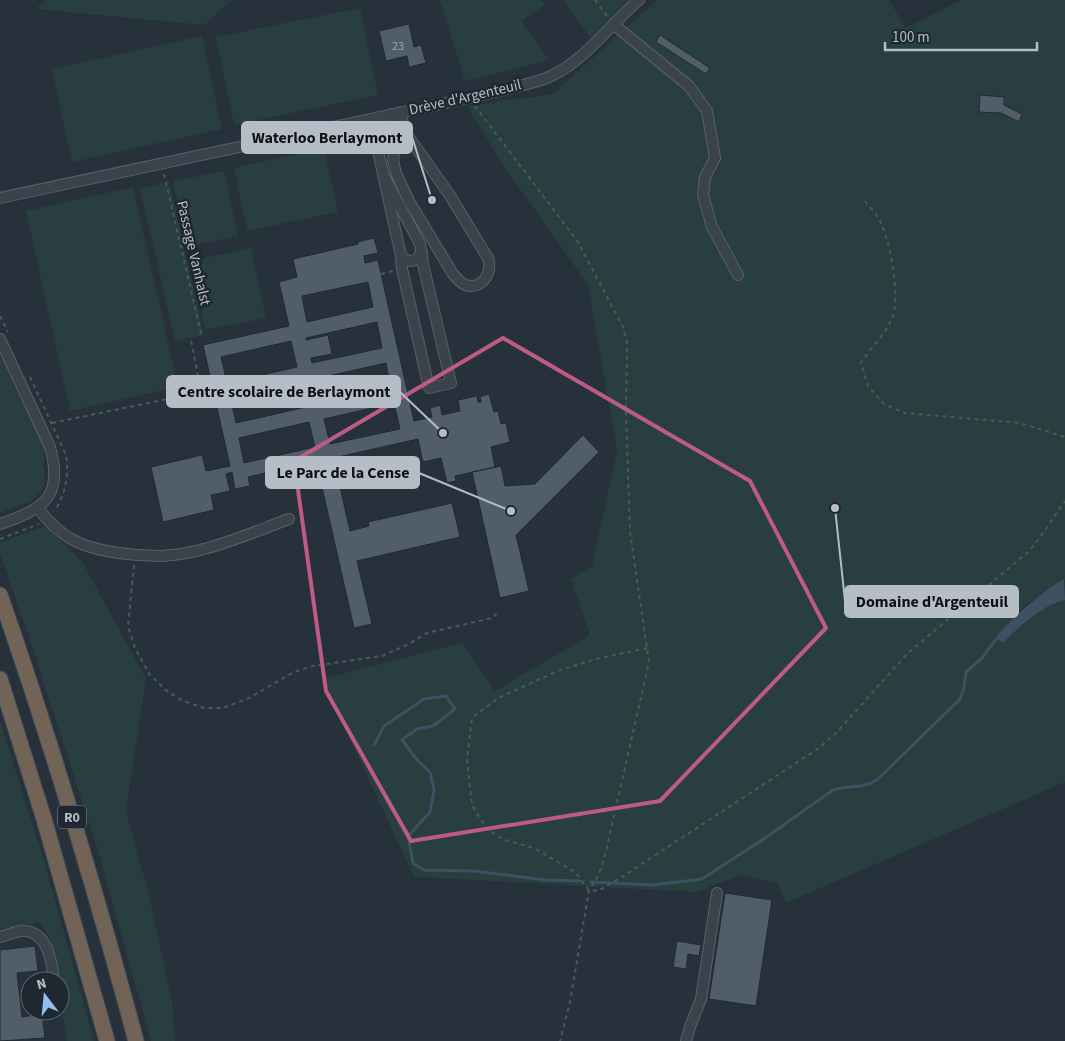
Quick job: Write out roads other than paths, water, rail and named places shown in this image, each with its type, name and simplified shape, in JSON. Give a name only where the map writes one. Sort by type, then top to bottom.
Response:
[{"type":"highway","name":"R0","points":[[0,595],[71,812],[136,1041]]},
{"type":"highway","name":"R0","points":[[0,679],[44,819],[107,1041]]},
{"type":"street","name":"Drève d'Argenteuil","points":[[0,198],[469,98],[545,78],[566,66],[596,42],[639,0]]},
{"type":"street","points":[[613,24],[689,86],[707,111],[715,158],[705,177],[703,195],[712,227],[738,275]]},
{"type":"street","points":[[395,113],[405,132],[450,194],[488,258],[489,274],[485,280],[478,284],[468,286],[460,282],[453,274],[409,201],[396,173],[393,160],[396,134],[395,113]]},
{"type":"street","points":[[371,119],[429,388],[451,383],[423,264],[422,252],[416,236],[384,176]]},
{"type":"street","points":[[401,256],[407,261],[412,261],[418,258],[422,252]]},
{"type":"street","points":[[0,339],[52,456],[55,481],[48,497],[38,508],[0,524]]},
{"type":"street","points":[[38,508],[46,519],[65,537],[87,547],[135,555],[162,556],[196,550],[231,540],[289,519]]},
{"type":"street","points":[[686,1041],[701,999],[717,893]]},
{"type":"street","points":[[0,937],[18,931],[28,931],[39,937],[49,952],[52,971]]},
{"type":"water","points":[[1064,579],[1065,600],[1040,611],[1004,642],[996,639],[998,634],[1029,604]]},
{"type":"waterway","points":[[591,882],[653,885],[702,879],[768,836],[833,790],[866,785],[877,780],[960,699],[964,688],[966,672],[982,658],[996,639]]},
{"type":"waterway","points":[[374,745],[384,726],[424,699],[446,696],[455,709],[433,726],[417,729],[402,740],[418,761],[430,772],[434,790],[430,812],[408,836],[413,863],[424,870],[474,871],[546,880],[580,881]]},
{"type":"place","name":"Waterloo Berlaymont","points":[[432,200]]},
{"type":"place","name":"Centre scolaire de Berlaymont","points":[[443,433]]},
{"type":"place","name":"Domaine d'Argenteuil","points":[[835,508]]},
{"type":"place","name":"Le Parc de la Cense","points":[[511,511]]}]
